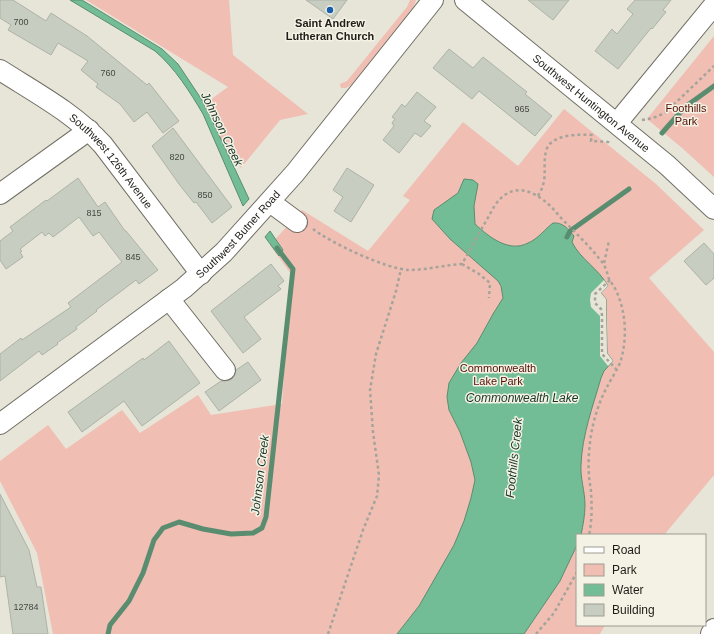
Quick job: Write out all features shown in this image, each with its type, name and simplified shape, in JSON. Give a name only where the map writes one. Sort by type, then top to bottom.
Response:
[{"type":"street","name":"Southwest Butner Road","points":[[0,424],[169,299],[201,274],[224,252],[300,168],[433,0]]},
{"type":"street","name":"Southwest Huntington Avenue","points":[[465,0],[617,123],[667,165],[714,209]]},
{"type":"street","points":[[617,123],[714,5]]},
{"type":"street","name":"Southwest 126th Avenue","points":[[0,70],[60,107],[88,130],[103,145],[201,274]]},
{"type":"street","points":[[0,194],[88,130]]},
{"type":"street","points":[[270,202],[297,222]]},
{"type":"street","points":[[169,299],[225,370]]},
{"type":"street","points":[[711,634],[714,629]]},
{"type":"path","points":[[538,196],[544,183],[546,150],[550,144],[558,138],[577,134],[592,135],[592,141],[608,142],[617,123],[652,118],[665,113],[714,66]]},
{"type":"path","points":[[462,264],[483,225],[501,197],[507,192],[518,190],[538,196],[548,203],[604,263],[610,280],[618,294],[623,312],[625,328],[624,345],[620,362],[600,402],[593,425],[589,446],[589,475],[591,493],[589,534]]},
{"type":"path","points":[[297,222],[304,221],[323,237],[377,262],[401,269],[420,269],[462,264],[479,274],[490,283],[489,298]]},
{"type":"path","points":[[604,263],[609,241]]},
{"type":"path","points":[[328,634],[363,530],[377,496],[379,475],[373,432],[370,390],[376,354],[401,269]]},
{"type":"path","points":[[610,280],[596,294],[595,303],[601,309],[602,315],[602,354],[616,369]]},
{"type":"path","points":[[536,634],[554,613],[576,574]]},
{"type":"green space","points":[[86,0],[229,0],[233,55],[308,114],[280,120],[241,168],[199,108],[228,87]]},
{"type":"green space","points":[[410,0],[416,0],[414,6],[351,85],[346,88],[341,88],[340,84],[347,81],[407,7]]},
{"type":"green space","name":"Foothills Park","points":[[714,36],[714,177],[647,119]]},
{"type":"green space","name":"Commonwealth Lake Park","points":[[564,109],[656,184],[704,230],[649,278],[714,352],[714,475],[665,534],[576,534],[576,626],[604,626],[600,634],[53,634],[37,553],[0,481],[0,461],[48,425],[66,449],[122,410],[140,433],[198,395],[211,415],[282,404],[291,274],[270,245],[302,210],[368,251],[410,200],[403,196],[463,122],[518,166]]},
{"type":"water","points":[[70,0],[82,0],[162,49],[178,64],[202,100],[249,199],[243,206],[203,114],[176,73],[155,51]]},
{"type":"water","name":"Commonwealth Lake","points":[[464,179],[473,180],[478,184],[474,206],[475,224],[493,238],[507,245],[521,246],[535,239],[553,223],[562,225],[574,236],[572,242],[575,248],[600,274],[608,286],[601,293],[606,299],[607,353],[613,361],[604,371],[601,378],[583,443],[581,470],[585,509],[581,534],[576,534],[576,547],[560,581],[524,634],[397,634],[419,606],[454,545],[464,521],[475,480],[471,462],[460,432],[449,410],[447,397],[449,383],[461,363],[477,343],[503,298],[501,286],[498,281],[450,239],[432,219],[434,210],[458,193]]},
{"type":"water","points":[[270,231],[283,250],[279,256],[265,237]]},
{"type":"pier","points":[[604,280],[608,286],[601,293],[606,299],[607,353],[613,361],[608,366],[600,356],[600,316],[591,307],[590,300],[591,293]]},
{"type":"building","points":[[0,0],[13,0],[46,21],[51,13],[87,36],[147,85],[149,83],[179,121],[163,133],[147,112],[134,122],[120,104],[96,87],[98,84],[81,70],[88,61],[58,43],[51,55],[8,30],[11,25],[0,18]]},
{"type":"building","name":"Saint Andrew Lutheran Church","points":[[306,0],[347,0],[333,19]]},
{"type":"building","points":[[528,0],[569,0],[553,20]]},
{"type":"building","points":[[635,0],[671,0],[663,10],[666,12],[618,69],[595,51],[612,29],[617,34],[633,14],[627,9]]},
{"type":"building","points":[[449,49],[473,68],[483,57],[527,92],[525,94],[552,116],[535,136],[479,91],[472,99],[433,68]]},
{"type":"building","points":[[417,92],[436,107],[424,121],[431,126],[421,137],[415,133],[399,153],[383,140],[394,126],[392,123],[395,119],[392,117],[402,104],[405,107]]},
{"type":"building","points":[[173,128],[232,207],[212,223],[196,202],[194,203],[179,184],[152,146]]},
{"type":"building","points":[[347,168],[374,185],[351,222],[334,211],[343,197],[333,190]]},
{"type":"building","points":[[78,178],[98,207],[105,202],[125,231],[158,270],[139,284],[136,280],[96,310],[97,311],[76,327],[77,329],[57,343],[58,344],[42,355],[39,351],[0,381],[0,354],[21,338],[22,340],[71,307],[68,303],[122,262],[99,232],[93,236],[79,217],[53,237],[49,233],[45,236],[42,232],[20,249],[23,257],[6,269],[0,260],[0,241],[13,231],[10,227]]},
{"type":"building","points":[[704,243],[714,254],[714,278],[706,285],[684,261]]},
{"type":"building","points":[[271,264],[284,281],[278,286],[281,289],[244,317],[261,339],[243,353],[211,311]]},
{"type":"building","points":[[169,341],[200,383],[142,426],[124,401],[82,432],[68,412]]},
{"type":"building","points":[[248,362],[261,380],[219,411],[205,392],[221,381],[232,379],[236,370]]},
{"type":"building","points":[[0,494],[29,550],[37,587],[41,587],[48,634],[13,634],[5,576],[0,577]]},
{"type":"waterway","name":"Foothills Creek","points":[[662,133],[685,107],[714,86]]},
{"type":"waterway","name":"Foothills Creek","points":[[567,237],[570,231],[629,189]]},
{"type":"waterway","name":"Johnson Creek","points":[[108,634],[110,625],[129,601],[143,573],[154,540],[163,528],[179,522],[203,529],[231,534],[253,533],[262,528],[266,517],[293,269],[277,248]]},
{"type":"place","name":"Saint Andrew Lutheran Church","points":[[330,10]]}]
